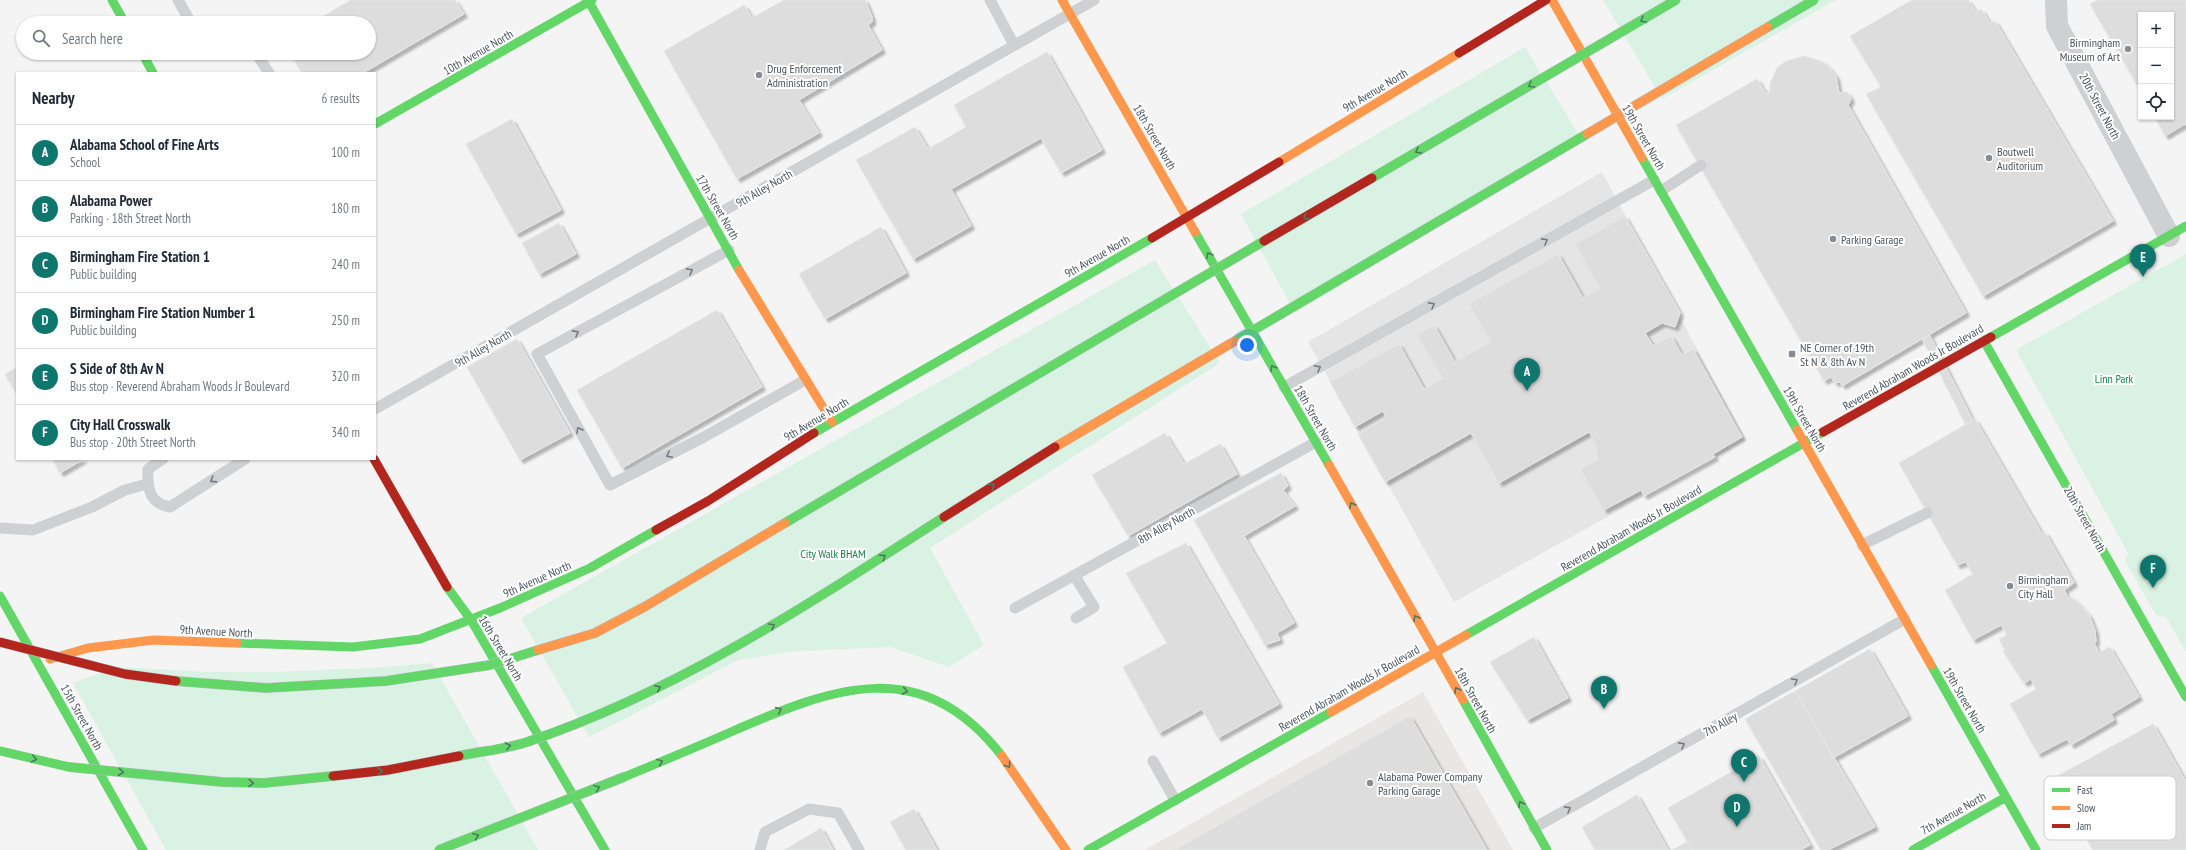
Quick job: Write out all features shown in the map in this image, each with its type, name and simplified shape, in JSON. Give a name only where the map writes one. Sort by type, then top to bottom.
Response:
[{"type":"main road","points":[[112,0],[121,16]]},
{"type":"main road","name":"18th Street North","points":[[1062,0],[1436,652],[1547,850]]},
{"type":"main road","name":"9th Avenue North","points":[[38,663],[88,648],[154,640],[353,647],[420,639],[471,620],[590,568],[708,501],[832,422],[1187,218],[1546,0]]},
{"type":"main road","name":"19th Street North","points":[[1552,0],[2036,850]]},
{"type":"main road","points":[[0,642],[125,674],[169,680],[266,688],[386,681],[490,665],[595,633],[646,606],[1041,372],[1676,0]]},
{"type":"main road","points":[[0,751],[69,766],[222,782],[264,783],[388,770],[529,742],[611,710],[682,677],[796,612],[1030,462],[1814,0]]},
{"type":"main road","name":"10th Avenue North","points":[[376,123],[590,1]]},
{"type":"main road","name":"17th Street North","points":[[590,1],[710,218],[805,380],[832,422]]},
{"type":"main road","points":[[146,60],[152,72]]},
{"type":"main road","name":"Reverend Abraham Woods Jr Boulevard","points":[[1088,850],[2178,231]]},
{"type":"main road","name":"20th Street North","points":[[1984,341],[2186,697]]},
{"type":"main road","name":"16th Street North","points":[[375,460],[450,592],[471,620],[605,850]]},
{"type":"main road","name":"15th Street North","points":[[0,596],[142,847]]},
{"type":"main road","points":[[439,850],[624,777],[787,706],[848,688],[884,686],[922,694],[952,710],[974,726],[1004,760],[1066,850]]},
{"type":"main road","name":"7th Avenue North","points":[[1913,850],[2006,797]]},
{"type":"main road","points":[[129,850],[142,847]]},
{"type":"street","name":"20th Street North","points":[[2056,0],[2057,26],[2154,208],[2178,231]]},
{"type":"lane","points":[[178,0],[187,16]]},
{"type":"lane","points":[[990,0],[1014,46]]},
{"type":"lane","name":"9th Alley North","points":[[376,408],[1094,0]]},
{"type":"lane","points":[[261,60],[268,72]]},
{"type":"lane","points":[[1661,191],[1701,165]]},
{"type":"lane","points":[[1284,387],[1654,180]]},
{"type":"lane","points":[[729,250],[537,354],[610,485],[704,437],[805,380]]},
{"type":"lane","name":"8th Alley North","points":[[1016,608],[1316,442]]},
{"type":"lane","points":[[162,460],[148,469],[147,484],[153,500],[162,506],[170,507],[243,460]]},
{"type":"lane","points":[[0,528],[33,530],[92,507],[125,490],[147,484]]},
{"type":"lane","points":[[1862,545],[1927,513]]},
{"type":"lane","points":[[1074,575],[1094,607],[1076,618]]},
{"type":"lane","name":"7th Alley","points":[[1534,828],[1905,619]]},
{"type":"lane","points":[[1153,761],[1175,800]]},
{"type":"lane","points":[[760,850],[765,832],[809,809],[838,813],[859,850]]},
{"type":"shaded area","points":[[1602,172],[1746,440],[1454,602],[1308,342]]},
{"type":"shaded area","name":"Alabama Power Company Parking Garage","points":[[1423,692],[1513,850],[1145,850]]},
{"type":"green space","points":[[1603,0],[1836,0],[1662,99]]},
{"type":"green space","points":[[1525,47],[1582,140],[1295,313],[1241,214]]},
{"type":"green space","name":"Linn Park","points":[[2186,254],[2186,652],[2166,617],[2156,615],[2125,561],[2128,553],[2016,350]]},
{"type":"green space","name":"City Walk BHAM","points":[[1155,260],[1220,363],[930,548],[984,645],[949,667],[890,647],[797,651],[738,660],[589,737],[521,618]]},
{"type":"green space","points":[[432,663],[538,850],[166,850],[73,683],[118,667],[205,672],[278,672],[369,668]]},
{"type":"building","points":[[351,0],[455,0],[464,14],[365,72],[301,72],[294,60],[376,60],[376,16],[323,16]]},
{"type":"building","name":"Drug Enforcement Administration","points":[[784,0],[865,0],[872,17],[872,22],[868,25],[882,50],[799,100],[819,133],[737,179],[664,51],[744,5],[752,18]]},
{"type":"building","name":"Boutwell Auditorium","points":[[1912,0],[1968,0],[1976,12],[1981,9],[1990,23],[1995,21],[2113,221],[1983,296],[1866,94],[1881,87],[1850,36]]},
{"type":"building","name":"Birmingham Museum of Art","points":[[2098,0],[2186,0],[2186,126],[2185,124],[2165,136],[2157,120],[2174,120],[2174,12],[2138,12],[2137,85],[2090,4]]},
{"type":"building","points":[[1047,52],[1102,150],[1061,173],[1041,138],[951,189],[971,226],[913,259],[856,160],[915,127],[928,149],[966,127],[954,105]]},
{"type":"building","name":"Parking Garage","points":[[1804,56],[1821,61],[1827,65],[1836,76],[1839,93],[1847,92],[1851,99],[1848,105],[1966,313],[1842,386],[1840,382],[1835,383],[1831,377],[1824,381],[1676,125],[1757,79],[1766,94],[1770,92],[1770,83],[1777,68],[1786,61]]},
{"type":"building","points":[[512,119],[561,210],[516,234],[466,144]]},
{"type":"building","points":[[1625,216],[1680,313],[1675,327],[1662,323],[1645,333],[1653,346],[1671,336],[1682,355],[1693,349],[1742,437],[1713,454],[1715,457],[1644,496],[1641,490],[1604,510],[1580,469],[1598,459],[1595,442],[1589,432],[1499,483],[1471,433],[1385,482],[1358,434],[1386,418],[1383,411],[1355,427],[1330,382],[1399,344],[1424,389],[1443,378],[1417,334],[1434,325],[1455,362],[1491,342],[1469,304],[1558,254],[1583,298],[1600,288],[1575,244]]},
{"type":"building","points":[[559,223],[576,254],[539,274],[522,243]]},
{"type":"building","points":[[881,227],[906,273],[825,319],[799,274]]},
{"type":"building","points":[[717,310],[762,387],[622,468],[577,390]]},
{"type":"building","points":[[1929,334],[1973,421],[1966,425],[1922,339]]},
{"type":"building","points":[[517,339],[570,433],[520,460],[467,367]]},
{"type":"building","points":[[16,368],[16,393],[5,374]]},
{"type":"building","name":"Birmingham City Hall","points":[[1975,419],[2042,534],[2045,532],[2074,583],[2064,590],[2068,598],[2071,597],[2089,615],[2095,630],[2096,642],[2094,643],[2099,653],[2110,647],[2139,697],[2111,714],[2114,720],[2071,745],[2067,739],[2038,754],[2010,704],[2036,689],[2031,679],[2024,683],[2003,651],[2005,650],[1999,639],[2007,635],[2001,625],[1973,640],[1945,590],[1973,574],[1966,562],[1957,565],[1899,463]]},
{"type":"building","points":[[1165,433],[1184,464],[1220,444],[1237,474],[1128,536],[1092,475]]},
{"type":"building","points":[[53,460],[82,460],[60,473]]},
{"type":"building","points":[[1281,473],[1288,486],[1283,490],[1295,506],[1244,536],[1294,623],[1277,633],[1280,640],[1265,645],[1194,520]]},
{"type":"building","points":[[1186,543],[1279,704],[1218,738],[1202,709],[1159,733],[1123,667],[1167,643],[1126,573]]},
{"type":"building","points":[[1534,637],[1568,698],[1527,720],[1490,662]]},
{"type":"building","points":[[1870,649],[1908,716],[1833,758],[1795,691]]},
{"type":"building","points":[[1795,691],[1875,827],[1828,850],[1821,850],[1745,719]]},
{"type":"building","name":"Alabama Power Company Parking Garage","points":[[1410,716],[1487,850],[1175,850]]},
{"type":"building","points":[[2153,724],[2186,782],[2186,850],[2093,850],[2087,840],[2176,840],[2176,776],[2058,776]]},
{"type":"building","points":[[1759,756],[1810,845],[1800,850],[1692,850],[1668,808]]},
{"type":"building","points":[[1637,795],[1668,850],[1595,850],[1582,827]]},
{"type":"building","points":[[914,809],[937,850],[906,850],[890,822]]},
{"type":"building","points":[[821,828],[833,850],[784,850]]},
{"type":"building","points":[[1687,842],[1692,850],[1672,850]]},
{"type":"traffic: fast","points":[[112,0],[121,16]]},
{"type":"traffic: fast","points":[[588,0],[739,270]]},
{"type":"traffic: fast","points":[[376,123],[592,0]]},
{"type":"traffic: fast","points":[[1372,178],[1676,0]]},
{"type":"traffic: fast","points":[[1768,27],[1814,0]]},
{"type":"traffic: fast","points":[[146,60],[152,72]]},
{"type":"traffic: fast","points":[[1235,341],[1587,134]]},
{"type":"traffic: fast","points":[[1642,158],[1797,430]]},
{"type":"traffic: fast","points":[[1991,337],[2186,226]]},
{"type":"traffic: fast","points":[[1195,232],[1329,465]]},
{"type":"traffic: fast","points":[[814,433],[1152,238]]},
{"type":"traffic: fast","points":[[785,523],[1264,241]]},
{"type":"traffic: fast","points":[[1984,341],[2186,697]]},
{"type":"traffic: fast","points":[[1466,635],[1823,432]]},
{"type":"traffic: fast","points":[[459,756],[522,744],[585,720],[692,670],[795,612],[944,517]]},
{"type":"traffic: fast","points":[[237,643],[353,647],[420,639],[500,608],[590,568],[656,530]]},
{"type":"traffic: fast","points":[[447,587],[471,620],[605,850]]},
{"type":"traffic: fast","points":[[0,596],[143,850]]},
{"type":"traffic: fast","points":[[176,681],[266,688],[386,681],[490,665],[538,650]]},
{"type":"traffic: fast","points":[[1931,665],[2036,850]]},
{"type":"traffic: fast","points":[[624,777],[770,715],[806,702],[841,692],[875,688],[908,691],[940,702],[972,724],[1002,756]]},
{"type":"traffic: fast","points":[[1463,700],[1547,850]]},
{"type":"traffic: fast","points":[[1088,850],[1331,712]]},
{"type":"traffic: fast","points":[[0,751],[69,767]]},
{"type":"traffic: fast","points":[[69,767],[222,782],[264,783],[333,776]]},
{"type":"traffic: fast","points":[[439,850],[624,777]]},
{"type":"traffic: fast","points":[[1913,850],[2006,797]]},
{"type":"traffic: slow","points":[[1062,0],[1195,232]]},
{"type":"traffic: slow","points":[[1552,0],[1642,158]]},
{"type":"traffic: slow","points":[[1587,134],[1768,27]]},
{"type":"traffic: slow","points":[[1279,162],[1459,53]]},
{"type":"traffic: slow","points":[[739,270],[832,422]]},
{"type":"traffic: slow","points":[[1055,447],[1235,341]]},
{"type":"traffic: slow","points":[[1797,430],[1931,665]]},
{"type":"traffic: slow","points":[[1329,465],[1463,700]]},
{"type":"traffic: slow","points":[[538,650],[595,633],[646,606],[785,523]]},
{"type":"traffic: slow","points":[[1331,712],[1466,635]]},
{"type":"traffic: slow","points":[[50,659],[88,648],[154,640],[237,643]]},
{"type":"traffic: slow","points":[[1002,756],[1066,850]]},
{"type":"traffic: jam","points":[[1459,53],[1546,0]]},
{"type":"traffic: jam","points":[[1152,238],[1279,162]]},
{"type":"traffic: jam","points":[[1264,241],[1372,178]]},
{"type":"traffic: jam","points":[[1823,432],[1991,337]]},
{"type":"traffic: jam","points":[[656,530],[708,501],[814,433]]},
{"type":"traffic: jam","points":[[944,517],[1055,447]]},
{"type":"traffic: jam","points":[[375,460],[447,587]]},
{"type":"traffic: jam","points":[[0,642],[125,674],[176,681]]},
{"type":"traffic: jam","points":[[333,776],[388,770],[459,756]]},
{"type":"place","name":"Birmingham Museum of Art","points":[[2128,49]]},
{"type":"place","name":"Drug Enforcement Administration","points":[[759,75]]},
{"type":"place","name":"Boutwell Auditorium","points":[[1989,158]]},
{"type":"place","name":"Parking Garage","points":[[1833,239]]},
{"type":"place","name":"S Side of 8th Av N","points":[[2143,277]]},
{"type":"place","name":"NE Corner of 19th St N & 8th Av N","points":[[1792,354]]},
{"type":"place","name":"Alabama School of Fine Arts","points":[[1527,391]]},
{"type":"place","name":"Birmingham City Hall","points":[[2010,586]]},
{"type":"place","name":"City Hall Crosswalk","points":[[2153,588]]},
{"type":"place","name":"Alabama Power","points":[[1604,709]]},
{"type":"place","name":"Birmingham Fire Station 1","points":[[1744,782]]},
{"type":"place","name":"Alabama Power Company Parking Garage","points":[[1370,783]]},
{"type":"place","name":"Birmingham Fire Station Number 1","points":[[1737,827]]}]
